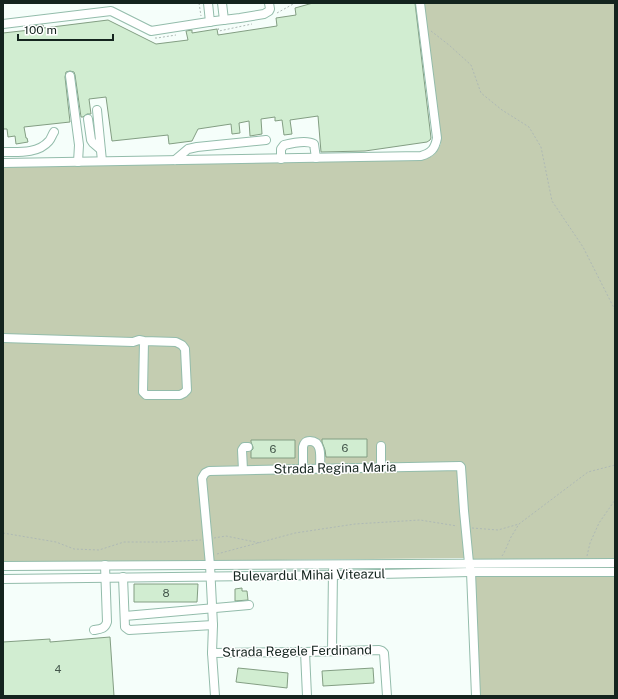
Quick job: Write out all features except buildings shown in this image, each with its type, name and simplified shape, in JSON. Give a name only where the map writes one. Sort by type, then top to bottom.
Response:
[{"type":"street","points":[[208,3],[210,22]]},
{"type":"street","points":[[222,3],[224,20]]},
{"type":"street","points":[[3,163],[421,156],[429,153],[436,144],[437,138],[420,3]]},
{"type":"street","points":[[3,24],[111,11],[151,31],[264,14],[269,11],[270,6]]},
{"type":"street","points":[[70,76],[79,145],[78,162]]},
{"type":"street","points":[[97,110],[102,161]]},
{"type":"street","points":[[88,120],[91,140],[100,149]]},
{"type":"street","points":[[3,152],[35,150],[49,141],[54,132]]},
{"type":"street","points":[[175,160],[188,149],[197,147],[266,140]]},
{"type":"street","points":[[281,159],[281,149],[284,145],[290,143],[310,142],[314,144],[316,158]]},
{"type":"street","points":[[3,334],[135,337],[142,341]]},
{"type":"street","points":[[3,338],[133,342],[142,341],[176,342],[182,345],[185,349],[187,390],[184,393],[180,395],[146,395],[143,392],[142,341]]},
{"type":"street","points":[[303,469],[303,447],[307,441],[315,442],[318,445],[320,469]]},
{"type":"street","points":[[381,446],[381,468]]},
{"type":"street","points":[[242,470],[242,450],[244,447],[248,447]]},
{"type":"street","name":"Strada Regina Maria","points":[[209,470],[460,466],[466,527]]},
{"type":"street","name":"Strada Regele Ferdinand","points":[[209,470],[204,473],[202,478],[211,577],[213,625],[212,653],[216,696]]},
{"type":"street","points":[[466,527],[471,572],[476,696]]},
{"type":"street","points":[[590,563],[594,572]]},
{"type":"street","name":"Bulevardul Mihai Viteazul","points":[[3,566],[615,563]]},
{"type":"street","points":[[332,651],[333,564]]},
{"type":"street","points":[[94,630],[104,628],[107,622],[105,565]]},
{"type":"street","points":[[62,566],[63,578]]},
{"type":"street","name":"Bulevardul Mihai Viteazul","points":[[3,579],[471,572],[615,572]]},
{"type":"street","points":[[123,578],[125,627],[129,630],[213,625]]},
{"type":"street","points":[[125,616],[249,605]]},
{"type":"street","name":"Strada Regele Ferdinand","points":[[212,653],[379,650],[384,653],[388,696]]},
{"type":"street","points":[[305,652],[307,696]]},
{"type":"path","points":[[422,24],[449,45],[471,65],[481,93],[502,110],[529,127],[541,147],[552,201],[583,247],[615,310]]},
{"type":"path","points":[[209,556],[295,533],[355,524],[420,520],[498,530],[519,524],[588,472],[615,465]]},
{"type":"path","points":[[590,563],[590,543],[599,524],[615,500]]},
{"type":"path","points":[[495,564],[504,553],[519,524]]},
{"type":"path","points":[[3,534],[56,542],[80,550],[99,550],[124,542],[163,542],[208,539],[226,536],[261,543]]},
{"type":"green space","points":[[424,3],[615,3],[615,696],[473,696],[466,558],[3,562],[3,167],[154,163],[420,160],[428,158],[436,153],[441,143]]}]
